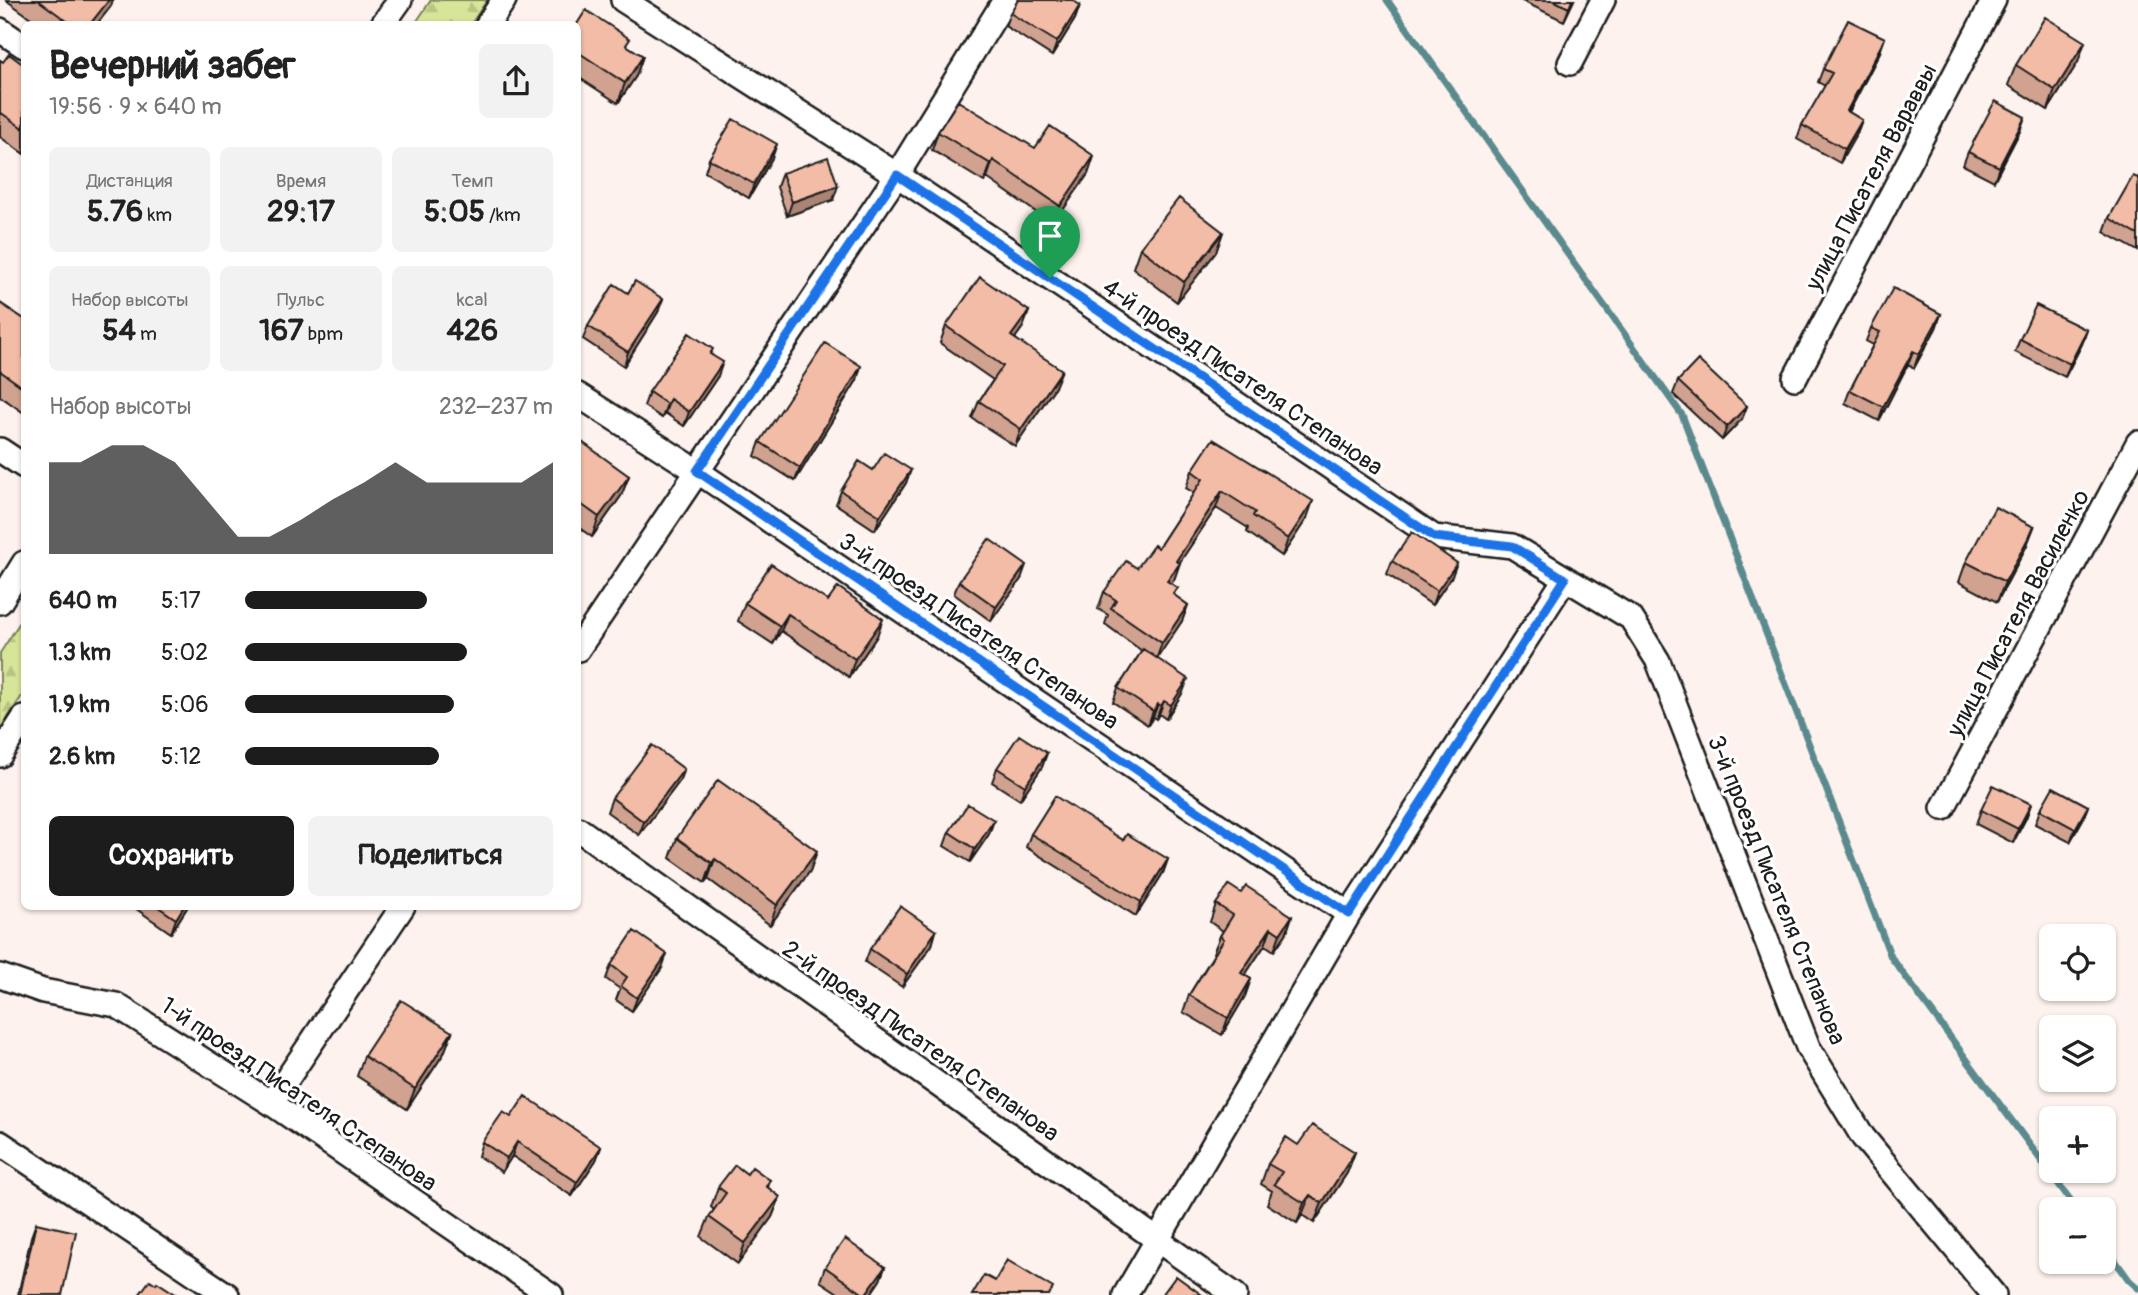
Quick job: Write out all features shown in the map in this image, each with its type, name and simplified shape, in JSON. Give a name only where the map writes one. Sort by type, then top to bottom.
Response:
[{"type":"street","points":[[385,21],[400,0]]},
{"type":"street","points":[[490,21],[504,0]]},
{"type":"street","name":"4-й проезд Писателя Степанова","points":[[623,0],[897,175],[1434,537],[1512,546],[1565,579]]},
{"type":"street","points":[[581,645],[897,175],[1005,0]]},
{"type":"street","points":[[1570,63],[1603,0]]},
{"type":"street","name":"улица Писателя Вараввы","points":[[1796,378],[1994,0]]},
{"type":"street","points":[[0,30],[21,44]]},
{"type":"street","name":"3-й проезд Писателя Степанова","points":[[581,397],[697,471],[1349,914]]},
{"type":"street","name":"улица Писателя Василенко","points":[[1944,808],[2138,443]]},
{"type":"street","points":[[0,450],[21,464]]},
{"type":"street","points":[[0,602],[21,568]]},
{"type":"street","points":[[1125,1295],[1349,914],[1565,579]]},
{"type":"street","name":"3-й проезд Писателя Степанова","points":[[1565,579],[1631,618],[1658,662],[1808,1047],[1863,1138],[1994,1295]]},
{"type":"street","points":[[0,755],[21,723]]},
{"type":"street","name":"2-й проезд Писателя Степанова","points":[[581,831],[1235,1295]]},
{"type":"street","points":[[271,1103],[400,910]]},
{"type":"street","name":"1-й проезд Писателя Степанова","points":[[0,976],[43,992],[116,1005],[271,1103],[551,1295]]},
{"type":"street","points":[[0,1143],[227,1295]]},
{"type":"green space","points":[[431,0],[487,0],[473,21],[417,21]]},
{"type":"green space","points":[[21,621],[21,698],[0,729],[0,653]]},
{"type":"building","points":[[38,0],[109,0],[92,21],[67,21]]},
{"type":"building","points":[[1018,0],[1072,0],[1080,5],[1057,42],[1010,13]]},
{"type":"building","points":[[1553,0],[1572,0],[1569,8]]},
{"type":"building","points":[[586,10],[630,39],[626,45],[643,56],[625,83],[581,54],[579,21]]},
{"type":"building","points":[[2045,17],[2085,42],[2055,90],[2016,65]]},
{"type":"building","points":[[1848,20],[1885,38],[1847,111],[1862,120],[1845,149],[1802,125],[1832,73],[1823,69]]},
{"type":"building","points":[[9,54],[21,63],[21,127],[0,112],[0,60],[3,62]]},
{"type":"building","points":[[958,101],[1035,148],[1050,126],[1094,156],[1060,206],[993,160],[991,164],[938,132]]},
{"type":"building","points":[[1995,101],[2025,117],[1999,167],[1968,152]]},
{"type":"building","points":[[733,119],[777,144],[754,184],[709,159]]},
{"type":"building","points":[[828,157],[838,186],[792,202],[782,173]]},
{"type":"building","points":[[2133,176],[2138,178],[2138,235],[2109,218]]},
{"type":"building","points":[[1179,198],[1223,232],[1184,282],[1140,248]]},
{"type":"building","points":[[980,277],[1029,311],[1011,336],[1062,370],[1021,429],[979,401],[1003,366],[946,326]]},
{"type":"building","points":[[635,281],[663,299],[628,352],[588,326],[614,284],[628,293]]},
{"type":"building","points":[[1893,288],[1941,314],[1919,354],[1913,351],[1883,407],[1850,390],[1880,332],[1871,328]]},
{"type":"building","points":[[0,303],[21,317],[21,386],[0,371]]},
{"type":"building","points":[[2036,305],[2087,330],[2070,364],[2020,339]]},
{"type":"building","points":[[689,333],[713,349],[710,354],[723,362],[689,412],[670,399],[667,404],[649,392]]},
{"type":"building","points":[[825,343],[861,366],[800,468],[760,442]]},
{"type":"building","points":[[1698,360],[1747,406],[1727,427],[1678,381]]},
{"type":"building","points":[[1213,439],[1313,501],[1288,539],[1253,516],[1255,512],[1222,491],[1176,561],[1180,563],[1167,581],[1178,588],[1173,594],[1188,605],[1162,643],[1111,608],[1116,600],[1104,592],[1126,561],[1137,568],[1154,545],[1158,548],[1203,479],[1192,471]]},
{"type":"building","points":[[581,444],[629,476],[599,517],[581,504]]},
{"type":"building","points":[[884,453],[911,470],[880,516],[841,491],[859,461],[873,470]]},
{"type":"building","points":[[1995,507],[2034,527],[2005,582],[1966,562]]},
{"type":"building","points":[[1412,532],[1457,563],[1437,591],[1392,561]]},
{"type":"building","points":[[989,539],[1026,565],[996,607],[959,581]]},
{"type":"building","points":[[771,564],[828,601],[838,587],[883,619],[855,659],[788,614],[780,626],[745,603]]},
{"type":"building","points":[[1143,649],[1188,679],[1171,705],[1164,701],[1153,711],[1118,688]]},
{"type":"building","points":[[1019,735],[1047,753],[1025,786],[997,768]]},
{"type":"building","points":[[652,745],[684,769],[644,822],[612,798]]},
{"type":"building","points":[[718,780],[817,851],[777,905],[715,859],[712,863],[677,838]]},
{"type":"building","points":[[1993,785],[2031,804],[2018,829],[1981,810]]},
{"type":"building","points":[[2053,787],[2088,806],[2075,829],[2040,810]]},
{"type":"building","points":[[1055,796],[1123,840],[1127,834],[1168,859],[1141,902],[1031,834]]},
{"type":"building","points":[[968,804],[994,820],[975,849],[949,832]]},
{"type":"building","points":[[1229,885],[1241,893],[1246,886],[1292,916],[1280,934],[1271,928],[1241,973],[1251,979],[1228,1018],[1189,995],[1224,939],[1220,936],[1233,915],[1216,904]]},
{"type":"building","points":[[900,906],[936,931],[907,974],[870,949]]},
{"type":"building","points":[[163,910],[182,910],[176,919]]},
{"type":"building","points":[[634,931],[667,954],[637,998],[621,986],[627,977],[611,965]]},
{"type":"building","points":[[401,1000],[452,1032],[415,1089],[364,1056]]},
{"type":"building","points":[[525,1096],[601,1147],[577,1182],[517,1142],[507,1158],[482,1142],[503,1112],[511,1117]]},
{"type":"building","points":[[1312,1125],[1355,1152],[1322,1203],[1310,1195],[1304,1203],[1274,1184],[1282,1172],[1268,1164],[1286,1137],[1298,1145]]},
{"type":"building","points":[[735,1165],[747,1174],[752,1167],[770,1180],[766,1186],[780,1197],[745,1243],[709,1217],[726,1193],[718,1187]]},
{"type":"building","points":[[36,1223],[76,1232],[62,1295],[20,1295]]},
{"type":"building","points":[[845,1239],[885,1267],[865,1295],[825,1267]]},
{"type":"building","points":[[1007,1260],[1053,1288],[1049,1295],[972,1295],[984,1275],[995,1281]]},
{"type":"building","points":[[1176,1276],[1202,1295],[1162,1295]]},
{"type":"building","points":[[150,1280],[156,1284],[157,1282],[177,1295],[139,1295]]},
{"type":"waterway","points":[[1387,0],[1682,415],[1891,957],[2068,1197]]},
{"type":"waterway","points":[[2116,1262],[2138,1288]]},
{"type":"route","points":[[897,175],[1050,278],[1434,537],[1512,546],[1565,579],[1349,914],[697,471],[897,175]]}]
